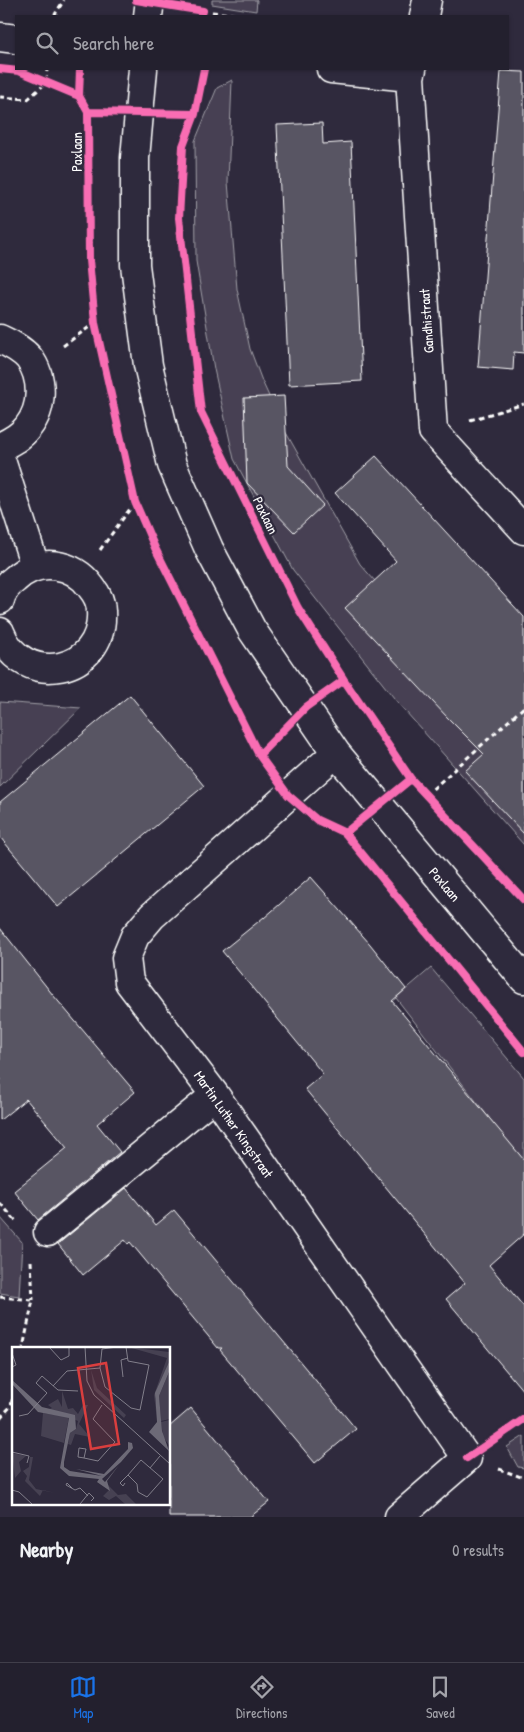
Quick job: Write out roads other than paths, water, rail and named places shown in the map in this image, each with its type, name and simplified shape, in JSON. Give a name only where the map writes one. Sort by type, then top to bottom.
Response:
[{"type":"street","points":[[424,15],[428,0]]},
{"type":"street","points":[[0,38],[15,39]]},
{"type":"street","name":"Paxlaan","points":[[144,70],[135,158],[134,265],[148,365],[172,465],[209,549],[252,630],[336,753],[524,979]]},
{"type":"street","name":"Gandhistraat","points":[[351,70],[411,73],[433,431],[524,530]]},
{"type":"street","points":[[0,339],[15,346],[29,359],[37,375],[40,393],[37,412],[28,428],[14,440],[0,447]]},
{"type":"street","points":[[0,457],[35,566]]},
{"type":"street","points":[[0,600],[9,584],[21,573],[35,566],[53,564],[70,568],[85,579],[96,593],[101,610],[100,628],[94,644],[82,658],[66,666],[49,669],[31,665],[16,656],[4,642],[0,632]]},
{"type":"street","name":"Martin Luther Kingstraat","points":[[336,753],[152,916],[135,936],[126,958],[130,982],[215,1096],[467,1458],[399,1517]]},
{"type":"street","points":[[48,1232],[215,1096]]}]
